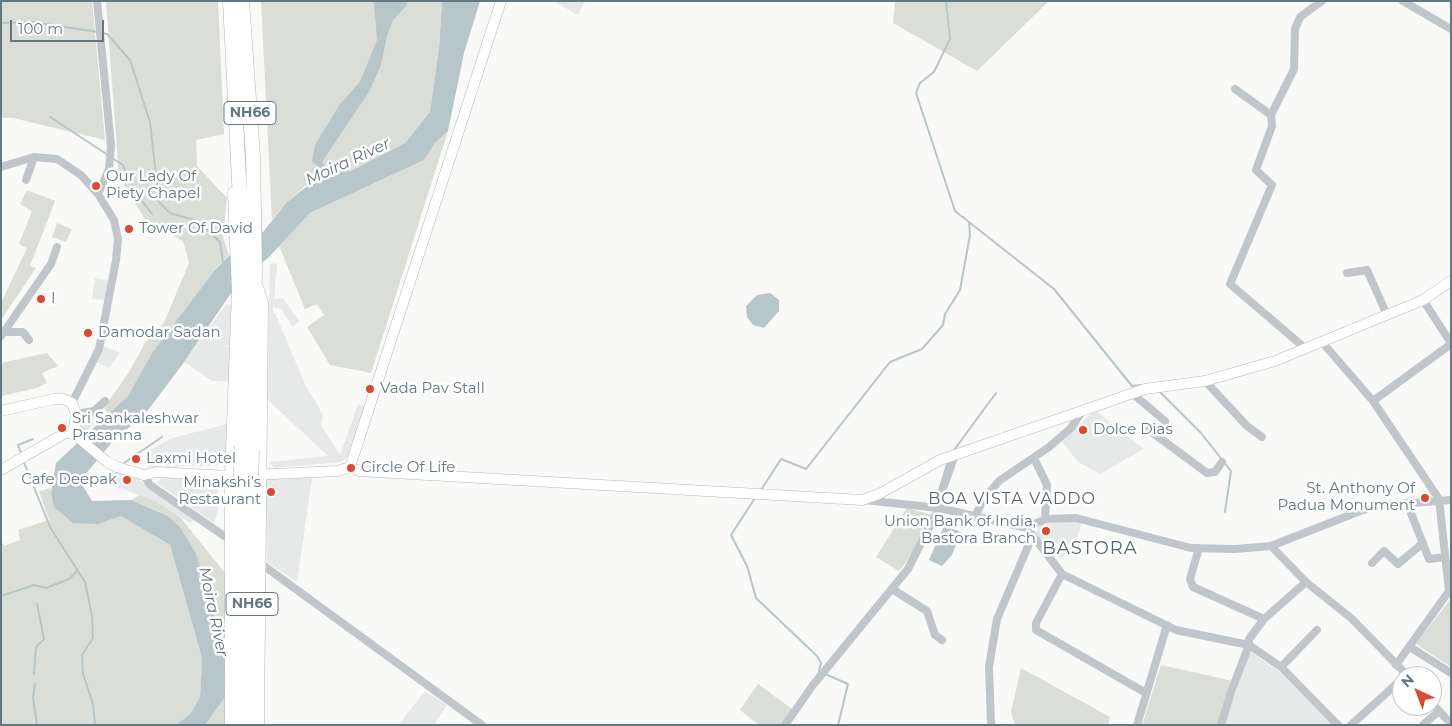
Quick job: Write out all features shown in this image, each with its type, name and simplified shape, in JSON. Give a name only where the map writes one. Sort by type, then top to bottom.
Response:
[{"type":"highway","name":"NH66","points":[[230,1],[248,280],[247,448],[239,725]]},
{"type":"highway","name":"NH66","points":[[242,1],[254,156],[243,221]]},
{"type":"highway","name":"NH66","points":[[245,485],[253,576],[250,725]]},
{"type":"street","points":[[97,1],[111,146],[109,169],[98,194]]},
{"type":"street","points":[[225,1],[243,221]]},
{"type":"street","points":[[350,467],[501,1]]},
{"type":"street","points":[[1306,349],[1230,284],[1272,185],[1256,170],[1272,126],[1271,115],[1294,69],[1295,29],[1300,17],[1322,1]]},
{"type":"street","points":[[1403,1],[1451,29]]},
{"type":"street","points":[[1235,89],[1271,115]]},
{"type":"street","points":[[26,180],[34,158]]},
{"type":"street","points":[[1,167],[34,158],[57,159],[74,168],[98,194],[114,220],[118,238],[116,260],[99,349],[72,403],[76,426],[107,459],[126,470],[144,475],[156,472],[230,476],[260,473],[338,471],[350,467],[359,471],[862,500],[938,509],[1027,528],[1045,520],[1076,518],[1192,548],[1235,549],[1271,546],[1373,506],[1451,500]]},
{"type":"street","points":[[4,334],[51,264],[57,247]]},
{"type":"street","points":[[1347,273],[1367,270],[1387,315]]},
{"type":"street","points":[[248,280],[263,302],[259,725]]},
{"type":"street","points":[[230,725],[230,476],[248,280]]},
{"type":"street","points":[[862,500],[879,494],[952,456],[1081,413],[1145,389],[1205,381],[1275,361],[1424,300],[1450,283]]},
{"type":"street","points":[[1373,401],[1451,343],[1424,300]]},
{"type":"street","points":[[4,334],[22,332],[29,340]]},
{"type":"street","points":[[1271,546],[1306,582],[1350,618],[1396,664],[1450,590],[1444,557],[1439,500],[1373,401],[1322,342]]},
{"type":"street","points":[[1205,381],[1247,426],[1262,437]]},
{"type":"street","points":[[1133,394],[1165,422],[1165,426],[1157,436]]},
{"type":"street","points":[[1,411],[54,399],[64,399],[72,403]]},
{"type":"street","points":[[1,470],[76,426],[106,401]]},
{"type":"street","points":[[976,518],[983,500],[999,481],[1034,458],[1071,428],[1081,413]]},
{"type":"street","points":[[1149,430],[1207,473],[1215,472],[1222,462]]},
{"type":"street","points":[[785,725],[823,673],[892,589],[919,550],[938,509],[952,456]]},
{"type":"street","points":[[1034,458],[1047,485],[1045,520]]},
{"type":"street","points":[[144,475],[150,484],[230,540]]},
{"type":"street","points":[[1407,503],[1429,559],[1444,557]]},
{"type":"street","points":[[1027,528],[1062,574],[1176,630],[1249,645],[1281,667],[1338,725]]},
{"type":"street","points":[[991,725],[989,667],[997,619],[1032,537]]},
{"type":"street","points":[[1372,563],[1384,551],[1398,564],[1422,543]]},
{"type":"street","points":[[1200,548],[1190,579],[1193,587],[1264,619]]},
{"type":"street","points":[[260,563],[482,725]]},
{"type":"street","points":[[1062,574],[1036,623],[1036,630],[1146,694]]},
{"type":"street","points":[[1221,725],[1249,645],[1249,639],[1264,619],[1306,582]]},
{"type":"street","points":[[892,589],[927,611],[935,635],[942,640]]},
{"type":"street","points":[[1137,725],[1167,625]]},
{"type":"street","points":[[1281,667],[1317,630]]},
{"type":"street","points":[[1410,647],[1451,673]]},
{"type":"street","points":[[1351,725],[1392,688]]},
{"type":"street","points":[[1442,714],[1451,724]]},
{"type":"street","points":[[1423,725],[1433,716]]},
{"type":"shaded area","points":[[1,1],[92,1],[105,140],[13,118],[1,118]]},
{"type":"shaded area","points":[[106,1],[218,1],[224,134],[196,140],[197,166],[227,198],[223,237],[229,255],[214,271],[152,353],[128,396],[110,414],[104,408],[129,372],[145,343],[164,323],[189,263],[183,241],[146,221],[119,177]]},
{"type":"shaded area","points":[[261,1],[442,1],[439,48],[430,112],[405,143],[351,171],[330,172],[315,177],[287,202],[272,220]]},
{"type":"shaded area","points":[[374,1],[407,1],[407,5],[393,20],[387,36],[381,65],[369,92],[322,162],[330,172],[351,171],[405,143],[430,112],[439,48],[442,1],[480,1],[464,53],[448,131],[435,143],[424,160],[310,213],[268,258],[236,286],[182,365],[145,414],[113,441],[80,481],[92,501],[131,500],[168,516],[180,527],[196,553],[225,655],[226,696],[205,725],[176,725],[190,714],[200,697],[202,658],[170,545],[121,516],[98,524],[73,523],[54,507],[51,493],[56,463],[128,396],[152,353],[214,271],[234,251],[263,232],[287,202],[320,176],[318,167],[312,161],[315,145],[340,104],[360,82],[377,40]]},
{"type":"shaded area","points":[[553,1],[585,1],[578,15]]},
{"type":"shaded area","points":[[895,1],[1049,1],[977,71],[893,23]]},
{"type":"shaded area","points":[[448,131],[371,373],[330,365],[307,327],[324,315],[317,304],[305,309],[279,246],[310,213],[424,160],[435,143]]},
{"type":"shaded area","points":[[27,190],[55,201],[30,266],[36,268],[1,320],[1,303],[27,248],[19,244],[32,211],[20,204]]},
{"type":"shaded area","points":[[57,223],[72,229],[66,242],[52,237]]},
{"type":"shaded area","points":[[277,263],[274,299],[283,298],[299,321],[293,327],[281,309],[273,307],[273,313],[275,313],[305,384],[323,415],[321,425],[339,454],[341,453],[358,404],[366,407],[350,455],[341,462],[274,468],[269,462],[328,456],[267,399],[270,264]]},
{"type":"shaded area","points":[[95,278],[108,280],[105,300],[92,299]]},
{"type":"shaded area","points":[[770,293],[779,300],[779,311],[764,328],[753,325],[747,317],[746,306],[757,295]]},
{"type":"shaded area","points":[[226,304],[234,306],[230,346],[223,345],[231,348],[230,382],[212,381],[184,362]]},
{"type":"shaded area","points":[[104,346],[120,353],[109,368],[97,362]]},
{"type":"shaded area","points":[[47,353],[58,366],[42,373],[47,383],[37,388],[1,396],[1,363]]},
{"type":"shaded area","points":[[1096,411],[1144,449],[1100,474],[1078,462],[1062,442],[1087,417]]},
{"type":"shaded area","points":[[93,414],[99,420],[85,432],[78,426],[82,419]]},
{"type":"shaded area","points":[[227,424],[226,458],[223,463],[214,466],[148,467],[150,450],[172,438]]},
{"type":"shaded area","points":[[110,468],[137,478],[195,519],[190,523],[155,501],[101,481]]},
{"type":"shaded area","points":[[162,477],[218,480],[218,511],[214,523],[157,483]]},
{"type":"shaded area","points":[[266,478],[312,478],[297,582],[267,562]]},
{"type":"shaded area","points":[[51,488],[51,493],[98,524],[121,516],[170,545],[202,658],[200,697],[190,714],[176,725],[1,725],[1,540],[4,546],[20,540],[18,530],[49,520],[39,491]]},
{"type":"shaded area","points":[[140,495],[155,501],[180,517],[225,573],[225,655],[196,553],[180,527],[168,516],[131,500]]},
{"type":"shaded area","points":[[907,508],[932,515],[915,550],[899,571],[876,557]]},
{"type":"shaded area","points":[[1082,522],[1073,551],[1068,552],[1061,559],[1035,534],[1041,524]]},
{"type":"shaded area","points":[[944,526],[961,532],[952,555],[942,566],[929,560]]},
{"type":"shaded area","points":[[1451,598],[1451,667],[1416,644]]},
{"type":"shaded area","points":[[1250,651],[1278,671],[1333,725],[1224,725]]},
{"type":"shaded area","points":[[1161,665],[1233,681],[1217,725],[1142,725]]},
{"type":"shaded area","points":[[1021,668],[1110,717],[1108,725],[1015,725],[1011,712]]},
{"type":"shaded area","points":[[758,684],[792,709],[781,725],[759,725],[740,710]]},
{"type":"shaded area","points":[[425,691],[447,705],[434,725],[398,725]]},
{"type":"shaded area","points":[[226,696],[226,725],[205,725],[213,714]]},
{"type":"waterway","points":[[946,1],[950,39],[934,72],[920,83],[916,93],[955,211],[1054,289],[1132,386],[1141,385]]},
{"type":"waterway","points":[[1,23],[32,22],[98,32]]},
{"type":"waterway","points":[[103,33],[107,34],[130,60],[150,122],[159,202],[170,213],[198,221],[220,242],[223,262]]},
{"type":"waterway","points":[[50,117],[108,155]]},
{"type":"waterway","points":[[112,158],[123,165],[136,193],[152,214]]},
{"type":"waterway","points":[[761,490],[781,459],[806,469],[890,362],[922,349],[943,325],[945,314],[960,290],[970,235],[969,222]]},
{"type":"waterway","points":[[1160,392],[1201,433],[1231,471],[1225,512]]},
{"type":"waterway","points":[[954,450],[996,393]]},
{"type":"waterway","points":[[121,465],[162,437]]},
{"type":"waterway","points":[[21,453],[18,445],[33,439]]},
{"type":"waterway","points":[[23,460],[50,527],[85,582],[92,616],[93,638],[82,655],[83,674],[93,704],[95,725]]},
{"type":"waterway","points":[[935,504],[948,461]]},
{"type":"waterway","points":[[112,479],[118,471]]},
{"type":"waterway","points":[[755,498],[731,535],[747,566],[756,598],[817,656],[821,663],[819,671],[821,672]]},
{"type":"waterway","points":[[939,512],[942,525]]},
{"type":"waterway","points":[[1,596],[34,585],[46,588],[69,579],[77,571]]},
{"type":"waterway","points":[[34,674],[36,647],[44,639],[37,604]]},
{"type":"waterway","points":[[825,674],[848,684],[838,725]]},
{"type":"waterway","points":[[35,684],[33,698],[37,725]]},
{"type":"place","name":"Our Lady Of Piety Chapel","points":[[96,186]]},
{"type":"place","name":"Tower Of David","points":[[129,229]]},
{"type":"place","name":"I","points":[[41,299]]},
{"type":"place","name":"Damodar Sadan","points":[[88,333]]},
{"type":"place","name":"Vada Pav Stall","points":[[370,389]]},
{"type":"place","name":"Sri Sankaleshwar Prasanna","points":[[62,428]]},
{"type":"place","name":"Dolce Dias","points":[[1083,430]]},
{"type":"place","name":"Laxmi Hotel","points":[[136,459]]},
{"type":"place","name":"Circle Of Life","points":[[351,468]]},
{"type":"place","name":"Cafe Deepak","points":[[127,480]]},
{"type":"place","name":"Minakshi’s Restaurant","points":[[271,492]]},
{"type":"place","name":"St. Anthony Of Padua Monument","points":[[1425,498]]},
{"type":"place","name":"Union Bank of India, Bastora Branch","points":[[1046,531]]},
{"type":"district","name":"BOA VISTA VADDO","points":[[1012,499]]},
{"type":"district","name":"BASTORA","points":[[1090,549]]},
{"type":"water label","name":"Moira River","points":[[348,162]]},
{"type":"water label","name":"Moira River","points":[[213,612]]}]
